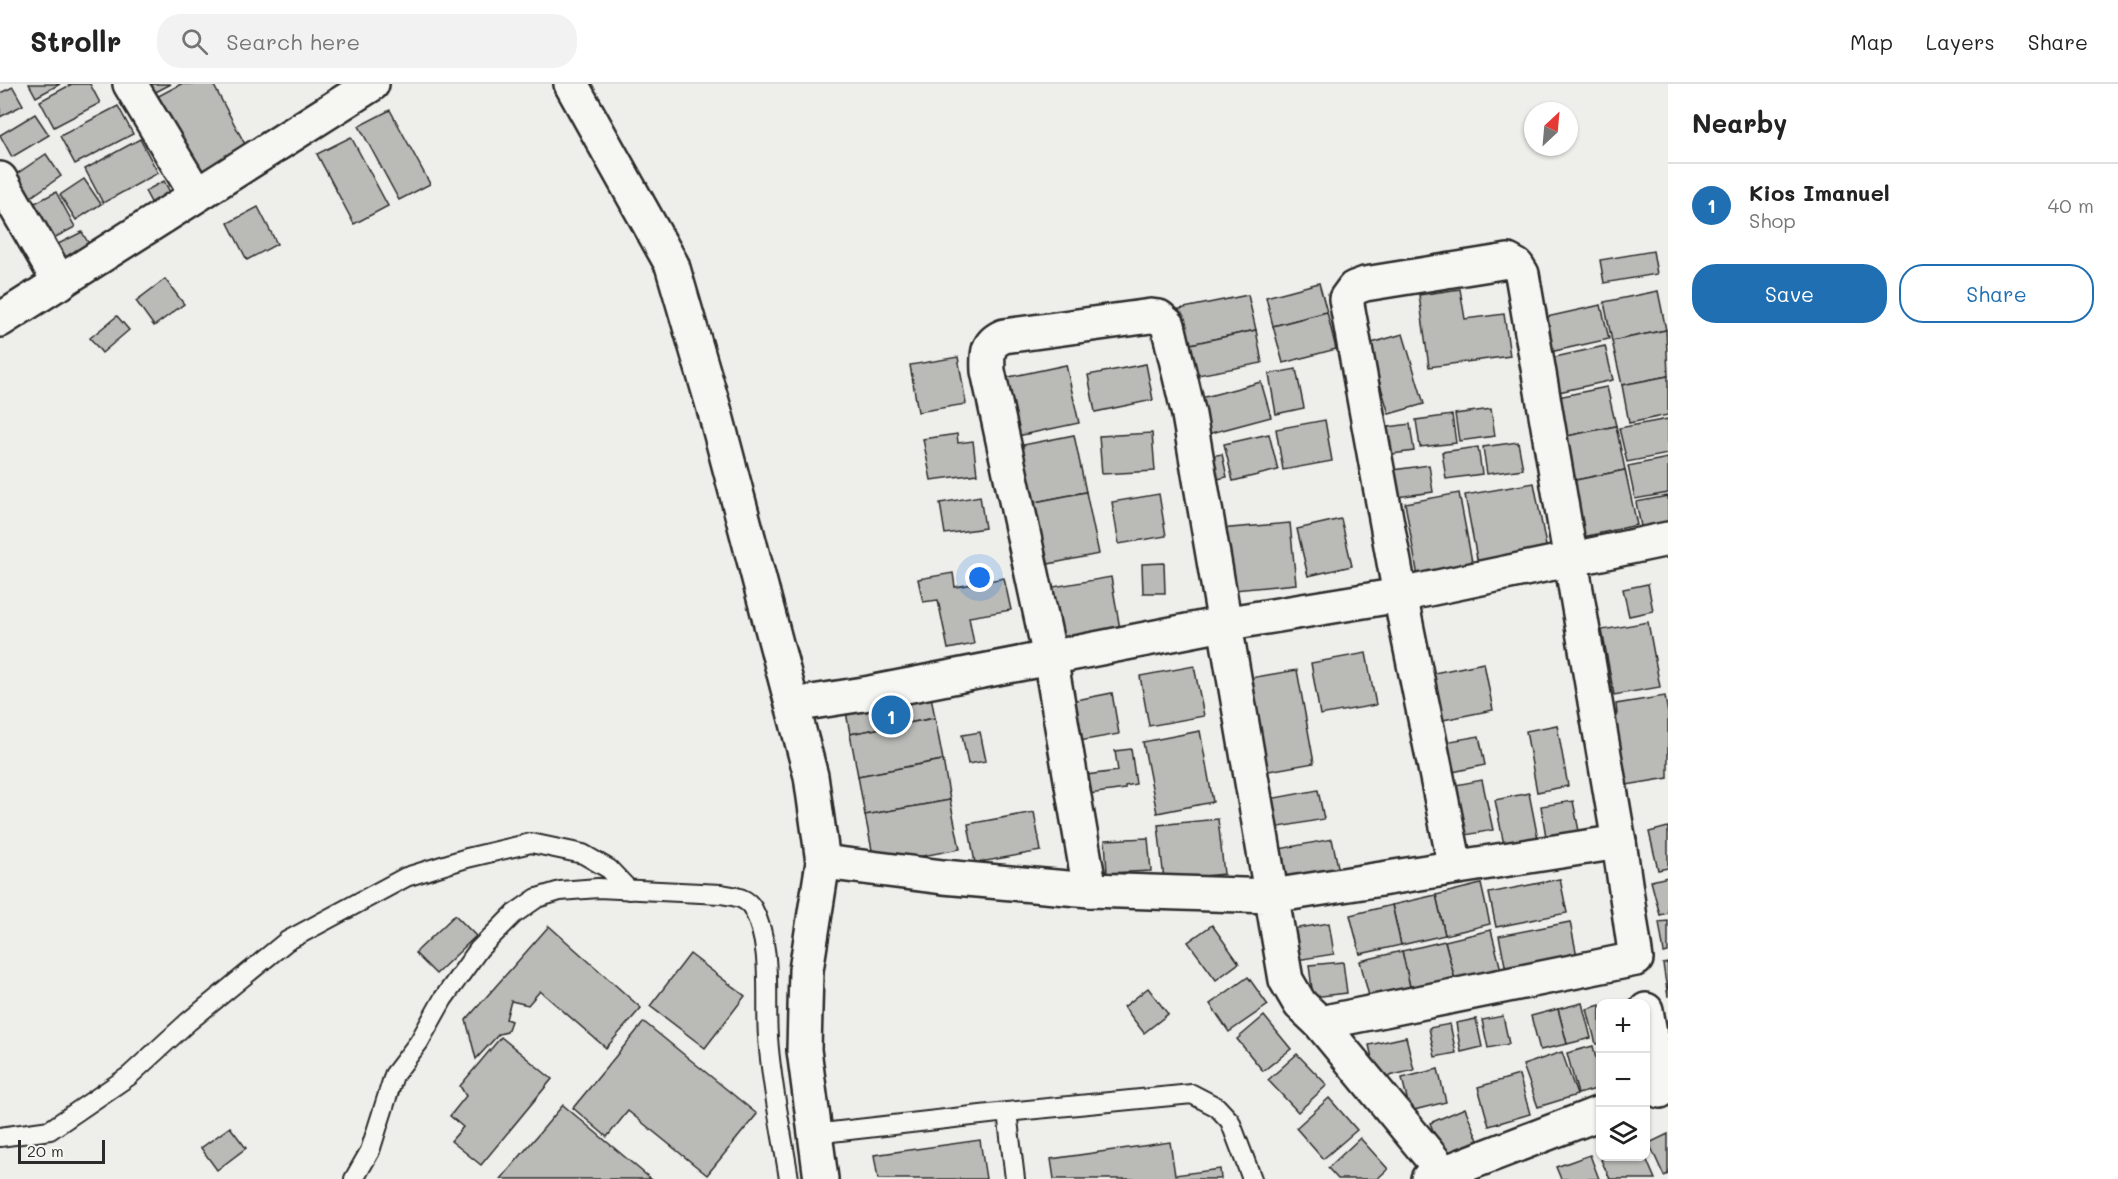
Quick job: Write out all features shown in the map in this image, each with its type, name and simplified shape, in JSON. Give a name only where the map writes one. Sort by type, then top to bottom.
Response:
[{"type":"street","points":[[130,84],[196,194]]},
{"type":"street","points":[[0,320],[372,84]]},
{"type":"street","points":[[571,84],[672,265],[715,412],[811,776],[824,862],[806,970],[804,1050],[821,1179]]},
{"type":"street","points":[[0,179],[60,283]]},
{"type":"street","points":[[1455,866],[1400,595],[1346,308],[1349,293],[1365,284],[1500,260],[1517,266],[1522,274],[1572,558],[1643,999]]},
{"type":"street","points":[[1090,890],[1050,657],[988,370],[989,346],[994,340],[1004,336],[1151,316],[1159,317],[1168,326],[1189,415],[1223,624],[1286,980],[1300,1004],[1320,1023],[1436,1175],[1596,1115]]},
{"type":"street","points":[[793,705],[870,693],[1223,624],[1400,595],[1668,539]]},
{"type":"street","points":[[824,862],[943,877],[1090,890],[1272,896],[1619,842]]},
{"type":"street","points":[[1320,1023],[1591,966],[1636,959]]},
{"type":"street","points":[[1650,1037],[1658,1091]]},
{"type":"lane","points":[[0,1137],[50,1131],[129,1076],[188,1022],[286,940],[406,877],[467,858],[531,843],[583,854],[609,869],[629,890]]},
{"type":"lane","points":[[354,1179],[370,1151],[394,1075],[419,1042],[443,999],[479,949],[514,914],[537,898],[560,891],[598,888],[722,894],[738,897],[752,907],[760,930],[766,962],[768,1036],[789,1179]]},
{"type":"lane","points":[[814,1134],[1192,1094],[1217,1107],[1230,1121],[1252,1179]]},
{"type":"lane","points":[[1007,1112],[1015,1179]]},
{"type":"building","points":[[29,84],[60,84],[36,97]]},
{"type":"building","points":[[72,84],[90,84],[100,103],[54,127],[40,101]]},
{"type":"building","points":[[146,84],[171,84],[152,94]]},
{"type":"building","points":[[181,84],[213,84],[248,150],[191,180],[149,101]]},
{"type":"building","points":[[13,87],[23,105],[0,117],[0,93]]},
{"type":"building","points":[[118,106],[133,134],[75,164],[60,136]]},
{"type":"building","points":[[390,110],[430,184],[399,200],[359,126]]},
{"type":"building","points":[[35,114],[49,135],[12,157],[0,135]]},
{"type":"building","points":[[351,137],[388,206],[354,224],[317,154]]},
{"type":"building","points":[[140,139],[158,173],[103,203],[85,169]]},
{"type":"building","points":[[46,154],[61,176],[31,197],[15,175]]},
{"type":"building","points":[[84,179],[101,204],[76,220],[60,195]]},
{"type":"building","points":[[164,181],[172,196],[153,206],[145,191]]},
{"type":"building","points":[[56,192],[75,227],[48,241],[29,206]]},
{"type":"building","points":[[258,207],[277,244],[247,260],[228,223]]},
{"type":"building","points":[[82,232],[90,246],[58,263],[50,248]]},
{"type":"building","points":[[1653,251],[1657,274],[1604,283],[1600,260]]},
{"type":"building","points":[[165,279],[184,304],[154,326],[136,301]]},
{"type":"building","points":[[1319,283],[1327,312],[1273,326],[1266,297]]},
{"type":"building","points":[[1460,289],[1465,319],[1504,314],[1510,356],[1429,367],[1419,295]]},
{"type":"building","points":[[1658,291],[1666,330],[1612,341],[1604,302]]},
{"type":"building","points":[[1248,295],[1256,330],[1186,345],[1179,309]]},
{"type":"building","points":[[1601,305],[1609,339],[1550,352],[1542,318]]},
{"type":"building","points":[[1327,312],[1336,349],[1283,363],[1273,326]]},
{"type":"building","points":[[117,316],[129,330],[102,353],[90,338]]},
{"type":"building","points":[[1256,330],[1262,363],[1193,376],[1186,345]]},
{"type":"building","points":[[1666,330],[1668,376],[1622,385],[1612,341]]},
{"type":"building","points":[[1403,334],[1424,404],[1389,414],[1368,344]]},
{"type":"building","points":[[1605,346],[1613,380],[1554,393],[1546,359]]},
{"type":"building","points":[[958,357],[966,404],[918,412],[910,365]]},
{"type":"building","points":[[1146,364],[1153,400],[1095,412],[1088,375]]},
{"type":"building","points":[[1066,365],[1079,423],[1017,436],[1004,378]]},
{"type":"building","points":[[1296,369],[1304,408],[1276,414],[1269,374]]},
{"type":"building","points":[[1668,376],[1668,415],[1629,423],[1622,385]]},
{"type":"building","points":[[1261,382],[1271,417],[1200,436],[1190,401]]},
{"type":"building","points":[[1607,387],[1616,426],[1562,437],[1553,398]]},
{"type":"building","points":[[1491,409],[1495,436],[1459,441],[1455,414]]},
{"type":"building","points":[[1452,415],[1456,443],[1420,447],[1416,420]]},
{"type":"building","points":[[1668,419],[1668,454],[1627,462],[1619,428]]},
{"type":"building","points":[[1325,420],[1332,461],[1283,470],[1276,429]]},
{"type":"building","points":[[1410,424],[1414,451],[1378,456],[1374,429]]},
{"type":"building","points":[[1616,426],[1625,470],[1571,481],[1562,437]]},
{"type":"building","points":[[1152,433],[1155,471],[1102,474],[1099,436]]},
{"type":"building","points":[[957,434],[958,443],[973,441],[977,474],[931,480],[923,439]]},
{"type":"building","points":[[1269,434],[1278,470],[1233,481],[1224,444]]},
{"type":"building","points":[[1074,435],[1086,492],[1025,504],[1013,447]]},
{"type":"building","points":[[1518,442],[1523,469],[1487,474],[1483,447]]},
{"type":"building","points":[[1478,447],[1482,474],[1446,479],[1442,452]]},
{"type":"building","points":[[1222,454],[1227,477],[1203,482],[1199,458]]},
{"type":"building","points":[[1668,458],[1668,493],[1635,499],[1628,466]]},
{"type":"building","points":[[1429,465],[1433,492],[1397,497],[1393,470]]},
{"type":"building","points":[[1625,470],[1637,525],[1583,537],[1571,481]]},
{"type":"building","points":[[1534,483],[1547,551],[1478,564],[1465,495]]},
{"type":"building","points":[[1086,492],[1099,554],[1038,566],[1025,504]]},
{"type":"building","points":[[1459,493],[1473,567],[1418,577],[1405,503]]},
{"type":"building","points":[[1159,494],[1166,536],[1119,544],[1112,502]]},
{"type":"building","points":[[980,496],[985,528],[945,534],[940,503]]},
{"type":"building","points":[[1668,496],[1668,531],[1643,536],[1636,502]]},
{"type":"building","points":[[1341,519],[1352,566],[1308,576],[1297,529]]},
{"type":"building","points":[[1290,523],[1296,584],[1224,591],[1218,529]]},
{"type":"building","points":[[1164,563],[1165,593],[1143,593],[1142,564]]},
{"type":"building","points":[[953,573],[955,587],[1004,578],[1011,610],[969,617],[974,644],[948,649],[938,600],[923,602],[918,579]]},
{"type":"building","points":[[1111,577],[1120,629],[1057,640],[1047,588]]},
{"type":"building","points":[[1648,584],[1653,611],[1629,616],[1623,589]]},
{"type":"building","points":[[1648,622],[1660,687],[1614,695],[1602,630]]},
{"type":"building","points":[[1366,653],[1376,705],[1320,715],[1311,663]]},
{"type":"building","points":[[1484,663],[1493,710],[1428,723],[1419,676]]},
{"type":"building","points":[[1194,666],[1204,716],[1149,726],[1140,676]]},
{"type":"building","points":[[1297,670],[1314,763],[1257,773],[1239,680]]},
{"type":"building","points":[[1112,693],[1119,734],[1074,742],[1066,702]]},
{"type":"building","points":[[931,696],[935,718],[850,734],[846,712]]},
{"type":"building","points":[[1665,696],[1668,714],[1668,778],[1615,787],[1603,716],[1617,714],[1616,704]]},
{"type":"building","points":[[935,718],[943,760],[858,776],[850,734]]},
{"type":"building","points":[[1557,725],[1568,786],[1537,792],[1526,731]]},
{"type":"building","points":[[1200,731],[1213,802],[1157,813],[1143,742]]},
{"type":"building","points":[[980,732],[986,761],[968,764],[962,735]]},
{"type":"building","points":[[1479,736],[1485,765],[1439,775],[1433,744]]},
{"type":"building","points":[[1131,749],[1136,784],[1125,786],[1125,789],[1089,794],[1086,775],[1118,771],[1115,751]]},
{"type":"building","points":[[943,760],[950,800],[865,815],[858,776]]},
{"type":"building","points":[[1482,780],[1493,830],[1455,837],[1445,787]]},
{"type":"building","points":[[1318,790],[1324,819],[1269,829],[1264,800]]},
{"type":"building","points":[[1529,793],[1539,844],[1505,850],[1495,800]]},
{"type":"building","points":[[950,800],[960,849],[875,865],[865,815]]},
{"type":"building","points":[[1573,801],[1580,836],[1547,843],[1541,806]]},
{"type":"building","points":[[1034,812],[1041,851],[975,863],[968,824]]},
{"type":"building","points":[[1218,819],[1224,874],[1164,880],[1158,825]]},
{"type":"building","points":[[1668,827],[1668,868],[1658,870],[1649,832]]},
{"type":"building","points":[[1148,838],[1151,871],[1107,873],[1105,840]]},
{"type":"building","points":[[1332,839],[1340,876],[1286,886],[1279,849]]},
{"type":"building","points":[[1668,877],[1668,913],[1660,915],[1651,881]]},
{"type":"building","points":[[1560,879],[1567,913],[1496,927],[1489,893]]},
{"type":"building","points":[[1481,884],[1490,924],[1445,935],[1436,895]]},
{"type":"building","points":[[1436,895],[1445,935],[1401,945],[1392,905]]},
{"type":"building","points":[[1392,905],[1401,945],[1360,954],[1350,915]]},
{"type":"building","points":[[455,915],[476,936],[436,974],[415,953]]},
{"type":"building","points":[[1668,921],[1668,952],[1664,953],[1659,922]]},
{"type":"building","points":[[1570,922],[1577,956],[1506,970],[1499,936]]},
{"type":"building","points":[[1329,923],[1334,954],[1297,960],[1292,929]]},
{"type":"building","points":[[1212,925],[1239,963],[1216,980],[1188,942]]},
{"type":"building","points":[[549,926],[641,1008],[606,1048],[540,991],[528,1005],[511,1001],[506,1019],[511,1021],[507,1032],[499,1034],[476,1059],[466,1020]]},
{"type":"building","points":[[1491,930],[1501,970],[1455,980],[1445,941]]},
{"type":"building","points":[[1445,941],[1455,980],[1411,991],[1402,951]]},
{"type":"building","points":[[1402,951],[1411,991],[1370,1000],[1360,961]]},
{"type":"building","points":[[690,954],[745,996],[705,1048],[650,1006]]},
{"type":"building","points":[[1343,962],[1347,993],[1313,997],[1309,965]]},
{"type":"building","points":[[1668,963],[1668,997],[1663,964]]},
{"type":"building","points":[[1248,977],[1268,1005],[1229,1032],[1210,1004]]},
{"type":"building","points":[[1148,988],[1168,1014],[1144,1033],[1124,1007]]},
{"type":"building","points":[[1582,1003],[1591,1038],[1567,1044],[1558,1009]]},
{"type":"building","points":[[1596,1006],[1596,1044],[1587,1009]]},
{"type":"building","points":[[1558,1009],[1567,1044],[1540,1050],[1531,1016]]},
{"type":"building","points":[[1264,1016],[1291,1049],[1263,1071],[1237,1039]]},
{"type":"building","points":[[1503,1016],[1509,1044],[1488,1048],[1482,1020]]},
{"type":"building","points":[[1476,1019],[1482,1047],[1461,1052],[1456,1023]]},
{"type":"building","points":[[644,1022],[757,1114],[707,1175],[628,1111],[607,1137],[573,1108]]},
{"type":"building","points":[[1450,1024],[1456,1053],[1435,1057],[1429,1028]]},
{"type":"building","points":[[501,1037],[552,1079],[481,1165],[451,1141],[463,1127],[450,1116],[466,1096],[460,1086]]},
{"type":"building","points":[[1406,1037],[1414,1070],[1377,1079],[1369,1045]]},
{"type":"building","points":[[1593,1046],[1596,1058],[1596,1089],[1578,1094],[1567,1053]]},
{"type":"building","points":[[1562,1052],[1577,1095],[1538,1107],[1523,1065]]},
{"type":"building","points":[[1297,1054],[1327,1085],[1298,1112],[1268,1080]]},
{"type":"building","points":[[1438,1069],[1446,1102],[1410,1111],[1402,1078]]},
{"type":"building","points":[[1519,1075],[1530,1114],[1489,1126],[1478,1087]]},
{"type":"building","points":[[1329,1098],[1357,1130],[1323,1159],[1296,1128]]},
{"type":"building","points":[[563,1105],[651,1179],[501,1179]]},
{"type":"building","points":[[1465,1108],[1478,1140],[1443,1155],[1430,1123]]},
{"type":"building","points":[[230,1127],[246,1148],[217,1170],[201,1148]]},
{"type":"building","points":[[1668,1134],[1668,1174],[1664,1176],[1650,1145],[1650,1143]]},
{"type":"building","points":[[1360,1138],[1388,1169],[1377,1179],[1338,1179],[1328,1168]]},
{"type":"building","points":[[980,1140],[986,1179],[878,1179],[874,1155]]},
{"type":"building","points":[[1170,1142],[1175,1175],[1220,1169],[1221,1179],[1054,1179],[1051,1159]]},
{"type":"building","points":[[1590,1155],[1599,1179],[1561,1179],[1556,1167]]},
{"type":"building","points":[[1601,1161],[1647,1161],[1655,1179],[1610,1179]]},
{"type":"place","name":"Kios Imanuel","points":[[891,715]]}]
